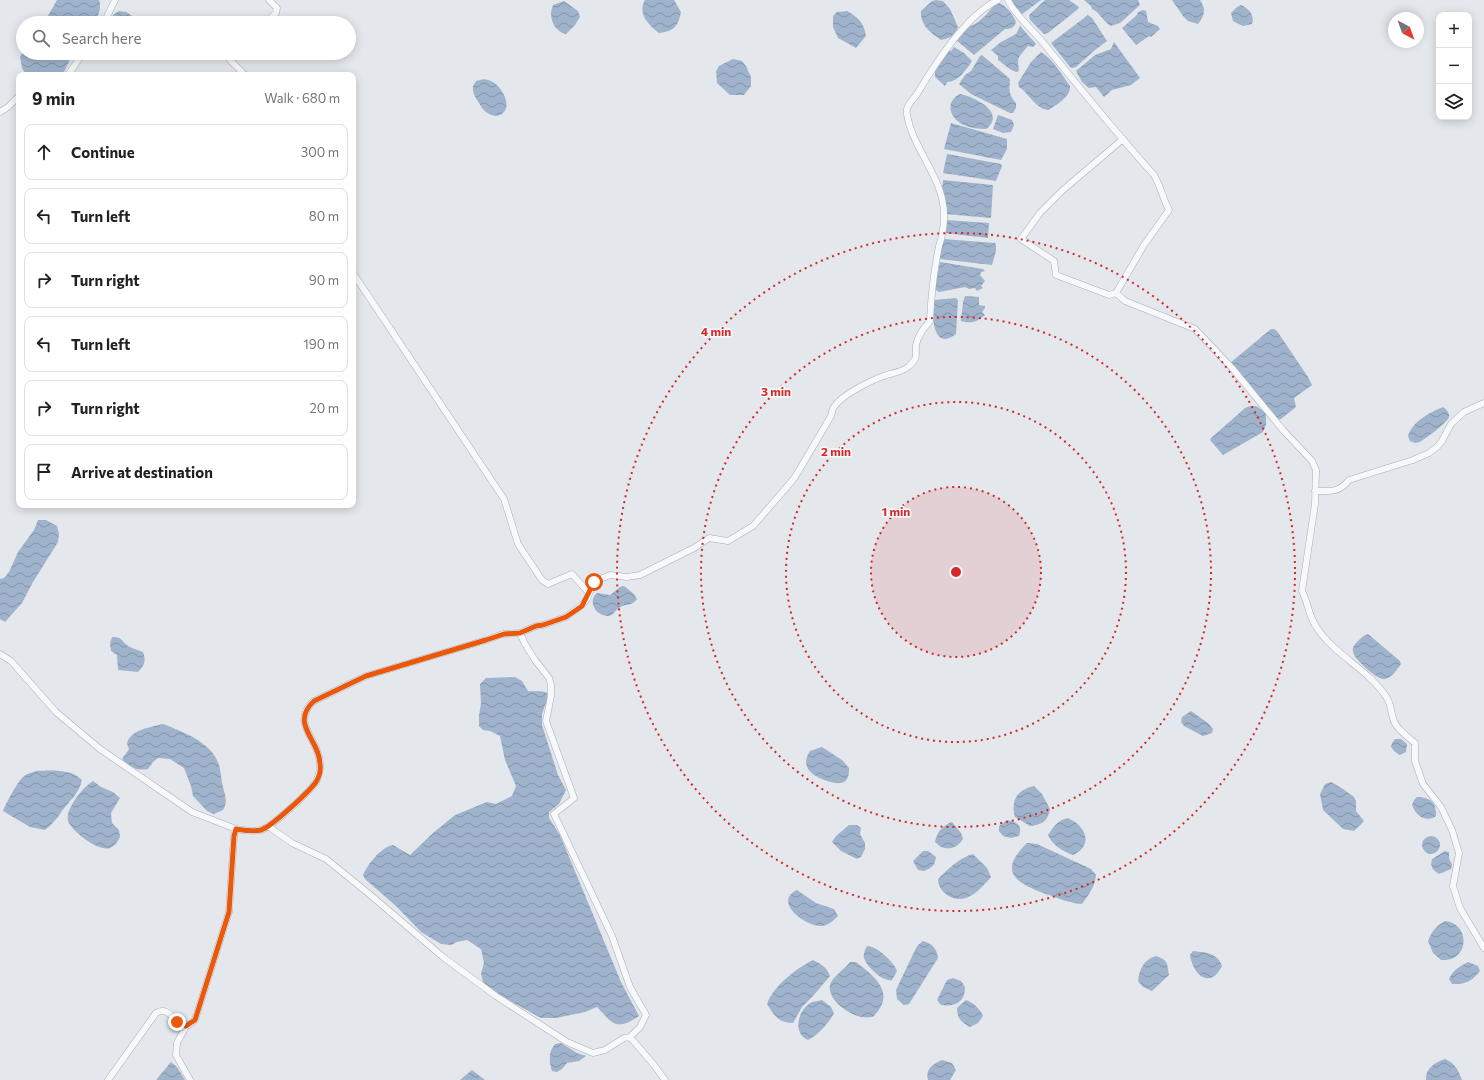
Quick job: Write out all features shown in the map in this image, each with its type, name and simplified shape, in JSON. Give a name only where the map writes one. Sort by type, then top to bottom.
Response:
[{"type":"street","points":[[107,16],[115,0]]},
{"type":"street","points":[[269,0],[277,8],[276,13],[273,16]]},
{"type":"street","points":[[0,654],[11,661],[56,712],[100,749],[192,812],[236,829],[260,830],[268,826],[297,802],[316,782],[320,772],[320,764],[318,753],[306,731],[304,714],[308,706],[314,701],[366,676],[504,634],[520,633],[536,626],[566,617],[582,606],[594,582],[600,579],[610,575],[640,575],[694,548],[709,538],[728,541],[753,526],[795,477],[831,416],[834,407],[859,387],[873,380],[907,368],[916,357],[916,345],[921,332],[930,321],[931,294],[942,234],[943,205],[940,191],[912,132],[906,113],[908,106],[915,98],[938,60],[968,24],[991,3],[998,0]]},
{"type":"street","points":[[1008,0],[1011,6],[1030,26],[1122,139],[1154,175],[1169,210],[1144,245],[1116,293],[1109,295],[1056,275],[1054,261],[1021,239],[1040,213],[1063,190],[1122,139]]},
{"type":"street","points":[[70,72],[78,60]]},
{"type":"street","points":[[230,60],[242,72]]},
{"type":"street","points":[[0,112],[16,99]]},
{"type":"street","points":[[356,278],[504,500],[518,544],[542,580],[548,584],[572,574],[589,593]]},
{"type":"street","points":[[1116,293],[1124,301],[1195,329],[1232,368],[1283,430],[1312,460],[1316,470],[1315,491],[1312,526],[1302,591],[1306,598],[1309,614],[1329,643],[1368,676],[1385,694],[1389,701],[1396,725],[1415,743],[1415,761],[1423,784],[1441,807],[1452,830],[1459,853],[1453,886],[1460,908],[1484,948]]},
{"type":"street","points":[[1315,491],[1338,490],[1349,480],[1413,460],[1428,453],[1437,447],[1451,424],[1464,412],[1484,403]]},
{"type":"street","points":[[268,826],[292,843],[326,859],[443,957],[496,996],[567,1042],[592,1053],[605,1050],[624,1038],[630,1037],[640,1027],[646,1015],[630,987],[612,936],[554,814],[574,798],[546,720],[551,696],[551,684],[549,678],[525,644],[520,633]]},
{"type":"street","points":[[190,1080],[176,1055],[177,1043],[186,1026],[193,1022],[197,1016],[229,912],[234,836],[236,829]]},
{"type":"street","points":[[108,1080],[156,1013],[161,1010],[167,1011],[177,1022],[186,1026]]},
{"type":"street","points":[[630,1037],[665,1080]]},
{"type":"water","points":[[57,0],[99,0],[100,6],[97,16],[48,16]]},
{"type":"water","points":[[645,0],[674,0],[681,12],[677,25],[668,31],[659,33],[645,19],[642,10]]},
{"type":"water","points":[[1009,0],[1041,0],[1021,15]]},
{"type":"water","points":[[1045,0],[1069,0],[1079,7],[1048,33],[1044,34],[1030,20],[1029,15]]},
{"type":"water","points":[[1084,0],[1138,0],[1140,5],[1120,23],[1111,26]]},
{"type":"water","points":[[1172,0],[1200,0],[1204,12],[1198,24],[1188,21]]},
{"type":"water","points":[[564,1],[578,11],[580,17],[575,25],[566,34],[558,30],[551,18],[553,5]]},
{"type":"water","points":[[932,1],[943,1],[950,9],[958,27],[952,36],[941,40],[926,28],[921,16],[921,11]]},
{"type":"water","points":[[997,2],[1009,10],[1016,22],[1012,28],[1005,29],[974,55],[956,40],[966,29],[986,15]]},
{"type":"water","points":[[1241,5],[1247,8],[1251,13],[1253,18],[1252,24],[1243,26],[1233,21],[1231,13]]},
{"type":"water","points":[[1143,10],[1146,11],[1148,22],[1158,26],[1160,29],[1151,37],[1149,36],[1136,45],[1122,28],[1137,15],[1138,12]]},
{"type":"water","points":[[119,11],[126,12],[132,16],[113,16]]},
{"type":"water","points":[[847,11],[860,21],[865,31],[866,36],[856,48],[838,38],[833,27],[833,16],[837,12]]},
{"type":"water","points":[[1088,15],[1092,18],[1107,41],[1076,67],[1072,68],[1051,43]]},
{"type":"water","points":[[1020,26],[1036,44],[1033,47],[1028,46],[1020,55],[1018,60],[1019,71],[1017,72],[1009,69],[998,60],[998,56],[991,50],[1001,42],[1016,34]]},
{"type":"water","points":[[1114,42],[1140,78],[1131,85],[1112,90],[1104,97],[1096,87],[1089,88],[1082,82],[1076,71],[1095,55],[1111,49]]},
{"type":"water","points":[[954,47],[964,53],[972,61],[958,78],[947,82],[945,86],[935,77],[935,72],[933,69],[949,50],[951,51]]},
{"type":"water","points":[[1041,52],[1053,63],[1070,86],[1070,90],[1066,97],[1049,110],[1036,104],[1019,87],[1018,83],[1031,62]]},
{"type":"water","points":[[982,55],[1010,79],[1010,92],[1016,103],[1016,108],[1013,113],[1010,113],[971,94],[959,84],[965,75],[971,71]]},
{"type":"water","points":[[733,59],[742,61],[751,77],[751,86],[744,95],[730,95],[717,83],[716,71],[719,66]]},
{"type":"water","points":[[21,60],[70,60],[64,72],[24,72]]},
{"type":"water","points":[[484,79],[496,84],[505,98],[505,111],[501,114],[496,116],[484,110],[474,95],[473,86],[476,81]]},
{"type":"water","points":[[960,94],[980,102],[991,112],[993,117],[992,123],[986,129],[967,126],[959,122],[952,115],[952,101]]},
{"type":"water","points":[[998,115],[1012,120],[1014,125],[1011,132],[1003,133],[993,129]]},
{"type":"water","points":[[951,123],[1007,139],[1007,149],[1001,160],[944,149]]},
{"type":"water","points":[[947,154],[1001,164],[1002,166],[996,181],[943,173]]},
{"type":"water","points":[[943,180],[993,185],[991,218],[945,214],[942,191]]},
{"type":"water","points":[[946,220],[989,223],[988,238],[944,233]]},
{"type":"water","points":[[943,239],[995,243],[996,251],[992,265],[939,259]]},
{"type":"water","points":[[940,262],[983,269],[985,271],[981,272],[980,275],[985,281],[981,286],[983,288],[977,291],[975,288],[969,289],[965,287],[939,292],[934,289]]},
{"type":"water","points":[[965,296],[979,297],[979,305],[985,306],[982,312],[985,315],[974,322],[961,321]]},
{"type":"water","points":[[956,298],[958,300],[956,334],[948,339],[942,339],[935,329],[933,300]]},
{"type":"water","points":[[1271,329],[1277,331],[1312,385],[1294,398],[1296,407],[1281,419],[1277,420],[1230,363]]},
{"type":"water","points":[[1256,406],[1266,413],[1266,425],[1263,432],[1223,455],[1210,440],[1211,438],[1245,408]]},
{"type":"water","points":[[1443,407],[1449,414],[1447,420],[1436,431],[1420,442],[1415,443],[1410,441],[1408,436],[1414,426],[1427,415]]},
{"type":"water","points":[[38,520],[46,520],[57,526],[59,534],[58,542],[33,582],[22,603],[5,622],[0,619],[0,579],[4,578],[9,572],[18,552],[34,530]]},
{"type":"water","points":[[624,586],[634,594],[637,599],[635,601],[631,604],[620,607],[609,616],[603,615],[596,611],[593,600],[597,593],[610,595],[620,587]]},
{"type":"water","points":[[1368,634],[1400,661],[1401,664],[1398,668],[1392,675],[1385,679],[1377,677],[1354,655],[1353,650],[1356,643]]},
{"type":"water","points":[[112,637],[116,637],[130,647],[143,652],[144,663],[138,672],[118,670],[117,655],[111,651],[110,643]]},
{"type":"water","points":[[515,677],[522,681],[528,691],[547,693],[547,700],[542,714],[542,725],[558,775],[566,790],[559,804],[549,812],[549,818],[560,835],[621,982],[639,1016],[625,1023],[616,1024],[612,1022],[597,1007],[585,1012],[556,1018],[541,1018],[494,992],[483,982],[481,974],[484,963],[481,949],[467,940],[451,945],[441,944],[421,932],[397,907],[365,879],[363,875],[375,857],[388,846],[393,845],[410,855],[455,815],[487,802],[496,804],[512,796],[516,786],[505,760],[500,736],[490,731],[483,730],[479,726],[479,715],[481,704],[480,684],[486,678]]},
{"type":"water","points":[[1191,711],[1208,723],[1213,729],[1212,733],[1203,736],[1184,726],[1181,722],[1182,717]]},
{"type":"water","points":[[163,724],[188,734],[196,739],[210,750],[215,757],[220,768],[226,798],[223,810],[214,814],[207,811],[193,796],[184,768],[170,759],[158,758],[148,769],[140,770],[131,767],[122,759],[129,749],[127,744],[132,735],[141,730]]},
{"type":"water","points":[[1395,739],[1401,739],[1407,744],[1406,752],[1400,755],[1394,751],[1391,747]]},
{"type":"water","points":[[822,747],[842,760],[849,768],[849,774],[846,781],[838,783],[825,780],[810,772],[807,768],[807,757],[810,751]]},
{"type":"water","points":[[36,771],[67,772],[78,776],[82,780],[74,797],[45,830],[30,827],[3,811],[11,794],[20,781],[28,774]]},
{"type":"water","points":[[93,781],[101,787],[113,792],[120,798],[111,813],[112,823],[119,830],[120,837],[115,845],[110,848],[99,847],[86,840],[68,821],[69,811],[72,805],[84,788]]},
{"type":"water","points":[[1331,782],[1354,797],[1356,801],[1356,811],[1364,821],[1354,831],[1343,829],[1323,810],[1320,794],[1325,784]]},
{"type":"water","points":[[1034,786],[1042,794],[1050,809],[1048,817],[1044,822],[1038,825],[1030,826],[1015,817],[1014,805],[1017,796],[1020,793]]},
{"type":"water","points":[[1417,797],[1426,798],[1434,804],[1436,816],[1429,819],[1422,817],[1416,812],[1412,805]]},
{"type":"water","points":[[1068,818],[1079,826],[1085,836],[1084,846],[1080,851],[1073,855],[1059,848],[1052,842],[1048,835],[1056,824]]},
{"type":"water","points":[[1007,820],[1014,822],[1020,827],[1019,836],[1011,838],[1003,836],[999,831],[999,826]]},
{"type":"water","points":[[952,822],[961,833],[963,839],[957,846],[950,848],[938,845],[935,842],[940,830],[945,825]]},
{"type":"water","points":[[849,825],[857,825],[861,828],[860,834],[865,843],[865,849],[861,857],[857,859],[841,851],[832,842],[835,837]]},
{"type":"water","points":[[1431,836],[1437,839],[1440,845],[1437,851],[1431,854],[1425,851],[1422,845],[1425,839]]},
{"type":"water","points":[[1027,843],[1037,844],[1091,869],[1096,875],[1094,883],[1082,904],[1073,903],[1035,890],[1019,881],[1014,875],[1012,869],[1013,862],[1018,853]]},
{"type":"water","points":[[923,851],[928,851],[936,857],[933,866],[924,871],[918,870],[913,861]]},
{"type":"water","points":[[1445,851],[1449,852],[1449,859],[1452,864],[1451,869],[1439,874],[1432,868],[1432,859]]},
{"type":"water","points":[[973,854],[987,868],[991,877],[977,892],[966,898],[960,899],[947,895],[940,888],[938,879],[958,861]]},
{"type":"water","points":[[797,890],[816,903],[834,909],[838,916],[833,921],[822,926],[815,925],[800,918],[794,913],[788,901],[790,895]]},
{"type":"water","points":[[1445,921],[1452,923],[1462,932],[1463,944],[1457,955],[1451,959],[1441,960],[1433,953],[1428,941],[1435,929]]},
{"type":"water","points":[[923,941],[934,947],[938,958],[909,1004],[904,1005],[897,999],[896,990],[915,950]]},
{"type":"water","points":[[867,946],[885,955],[895,967],[897,971],[892,980],[884,979],[868,966],[864,958],[864,952]]},
{"type":"water","points":[[1193,951],[1214,956],[1222,966],[1212,977],[1203,977],[1198,974],[1192,962],[1190,955]]},
{"type":"water","points":[[1156,956],[1166,962],[1169,975],[1152,991],[1143,987],[1138,981],[1145,962]]},
{"type":"water","points":[[813,960],[821,964],[830,976],[802,1007],[793,1023],[780,1020],[767,1004],[770,997],[786,978]]},
{"type":"water","points":[[850,962],[856,962],[881,986],[883,1000],[880,1008],[873,1017],[864,1017],[852,1014],[840,1006],[832,996],[830,991],[831,982],[835,976]]},
{"type":"water","points":[[1468,962],[1478,966],[1480,971],[1468,982],[1452,984],[1449,979],[1453,973],[1459,967]]},
{"type":"water","points":[[953,978],[961,981],[965,987],[965,992],[959,1002],[951,1005],[941,1005],[937,1000],[947,980]]},
{"type":"water","points":[[822,1000],[831,1007],[834,1013],[823,1028],[808,1040],[803,1037],[798,1026],[801,1015],[807,1005],[812,1002]]},
{"type":"water","points":[[966,1000],[976,1006],[983,1016],[978,1023],[970,1027],[960,1019],[957,1011],[957,1008]]},
{"type":"water","points":[[561,1043],[577,1053],[586,1056],[579,1061],[567,1063],[557,1072],[552,1071],[550,1064],[551,1050],[555,1044]]},
{"type":"water","points":[[1445,1059],[1456,1067],[1462,1080],[1426,1080],[1429,1069]]},
{"type":"water","points":[[942,1060],[952,1063],[956,1070],[950,1080],[928,1080],[927,1076],[930,1067]]},
{"type":"water","points":[[171,1062],[177,1067],[185,1080],[156,1080]]},
{"type":"water","points":[[472,1070],[485,1080],[460,1080]]},
{"type":"route","points":[[177,1022],[186,1026],[195,1020],[221,940],[229,912],[230,876],[236,829],[260,830],[268,826],[297,802],[316,782],[320,772],[320,764],[314,743],[306,731],[304,714],[308,706],[314,701],[366,676],[504,634],[520,633],[536,626],[558,621],[582,606],[587,599],[594,582]]}]
